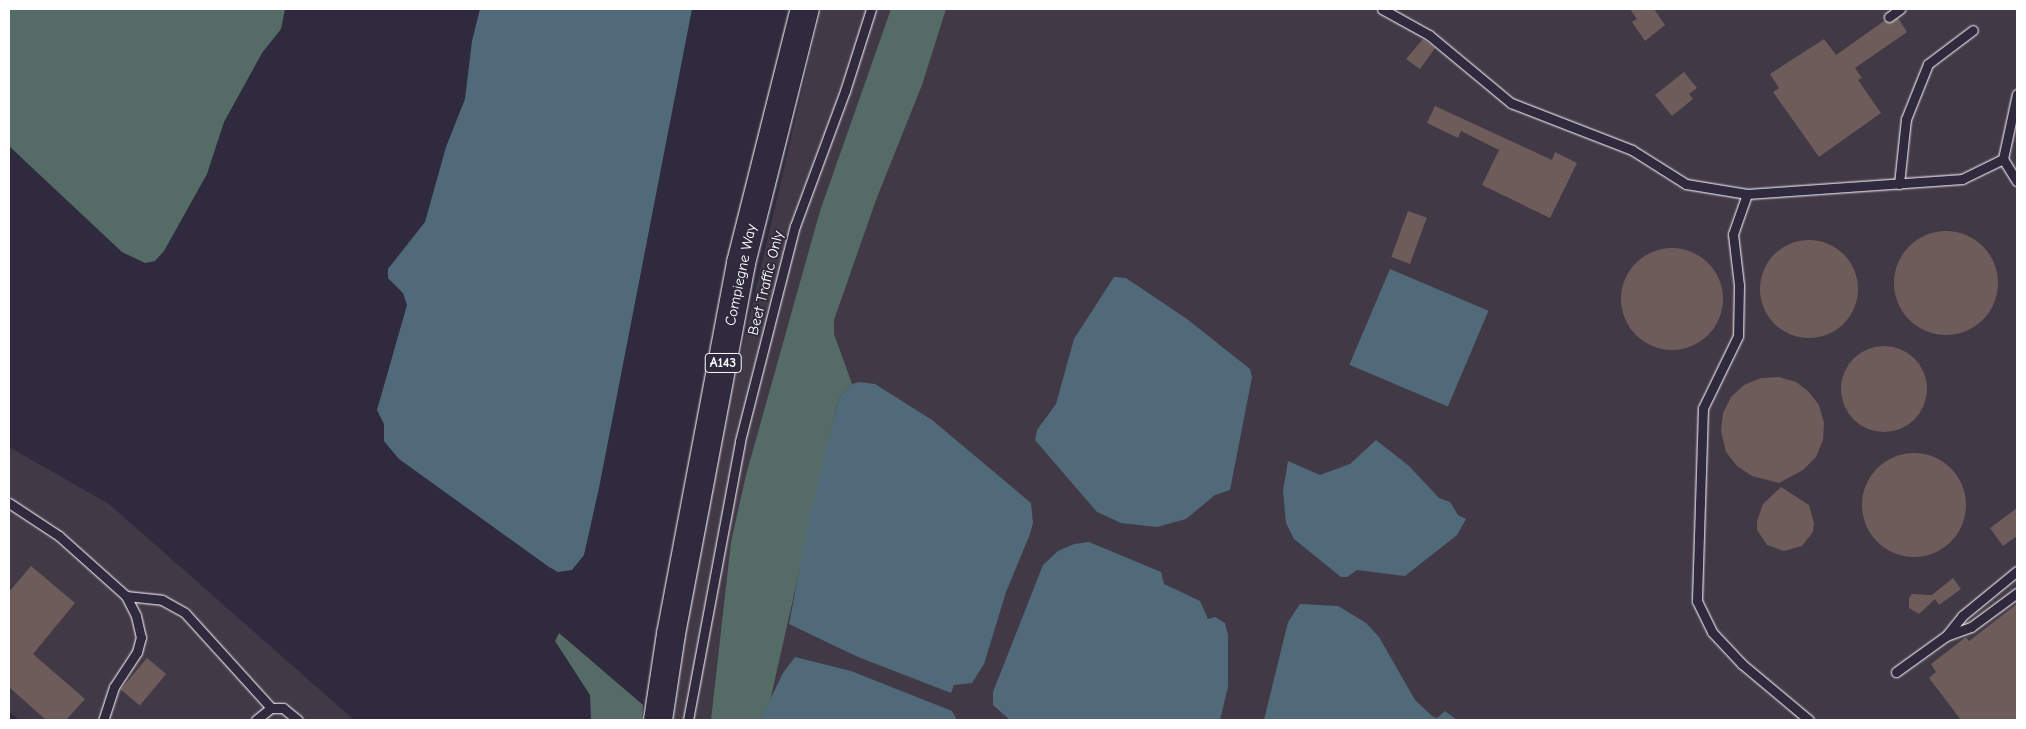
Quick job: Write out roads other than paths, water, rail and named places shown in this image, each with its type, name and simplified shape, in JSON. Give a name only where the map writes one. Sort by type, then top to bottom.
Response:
[{"type":"highway","name":"Compiegne Way","points":[[658,720],[671,634],[741,263],[805,9]]},
{"type":"lane","name":"Beet Traffic Only","points":[[688,720],[740,441],[795,226],[845,91],[871,9]]},
{"type":"lane","points":[[1382,9],[1429,35],[1511,103],[1632,150],[1686,184],[1747,194],[1899,184],[1962,179],[2003,159]]},
{"type":"lane","points":[[1889,16],[1900,9]]},
{"type":"lane","points":[[1899,184],[1906,119],[1928,64],[1972,30]]},
{"type":"lane","points":[[2017,94],[2003,159],[2017,181]]},
{"type":"lane","points":[[1747,194],[1733,234],[1739,285],[1738,336],[1703,408],[1697,601],[1712,632],[1742,664],[1809,720]]},
{"type":"lane","points":[[9,502],[59,536],[126,596],[142,637],[137,652],[114,687],[103,720]]},
{"type":"lane","points":[[1896,672],[1946,636],[1962,616],[2017,571]]},
{"type":"lane","points":[[1946,636],[1972,627],[2017,593]]},
{"type":"lane","points":[[126,596],[162,600],[185,613],[271,708]]},
{"type":"lane","points":[[256,720],[271,708],[283,708],[298,720]]},
{"type":"water","points":[[480,9],[692,9],[599,488],[584,555],[572,570],[558,572],[549,567],[399,459],[384,441],[384,424],[377,410],[407,305],[403,293],[388,278],[388,269],[425,222],[446,147],[465,99],[472,41]]},
{"type":"water","points":[[1390,269],[1488,311],[1448,407],[1349,365]]},
{"type":"water","points":[[1114,277],[1126,278],[1187,319],[1250,369],[1252,377],[1230,490],[1215,495],[1186,519],[1157,527],[1121,523],[1097,512],[1035,440],[1037,430],[1056,404],[1074,339]]},
{"type":"water","points":[[859,382],[875,384],[932,420],[1031,503],[1033,523],[1030,534],[1006,592],[984,664],[972,683],[954,685],[951,693],[858,657],[789,624],[810,514],[839,398],[852,384]]},
{"type":"water","points":[[1376,440],[1409,466],[1439,498],[1450,502],[1458,515],[1466,519],[1457,535],[1405,576],[1357,570],[1347,577],[1341,577],[1294,539],[1286,523],[1283,491],[1288,461],[1320,475],[1350,464]]},
{"type":"water","points":[[1089,542],[1161,572],[1164,584],[1200,601],[1208,619],[1215,617],[1225,623],[1228,635],[1228,687],[1220,720],[1010,720],[993,705],[993,692],[1043,565],[1058,551],[1074,544]]},
{"type":"water","points":[[1300,604],[1338,606],[1366,623],[1379,637],[1415,700],[1432,716],[1437,718],[1445,711],[1457,720],[1264,720],[1288,622]]},
{"type":"water","points":[[795,657],[851,671],[952,711],[957,720],[760,720],[783,673]]}]
